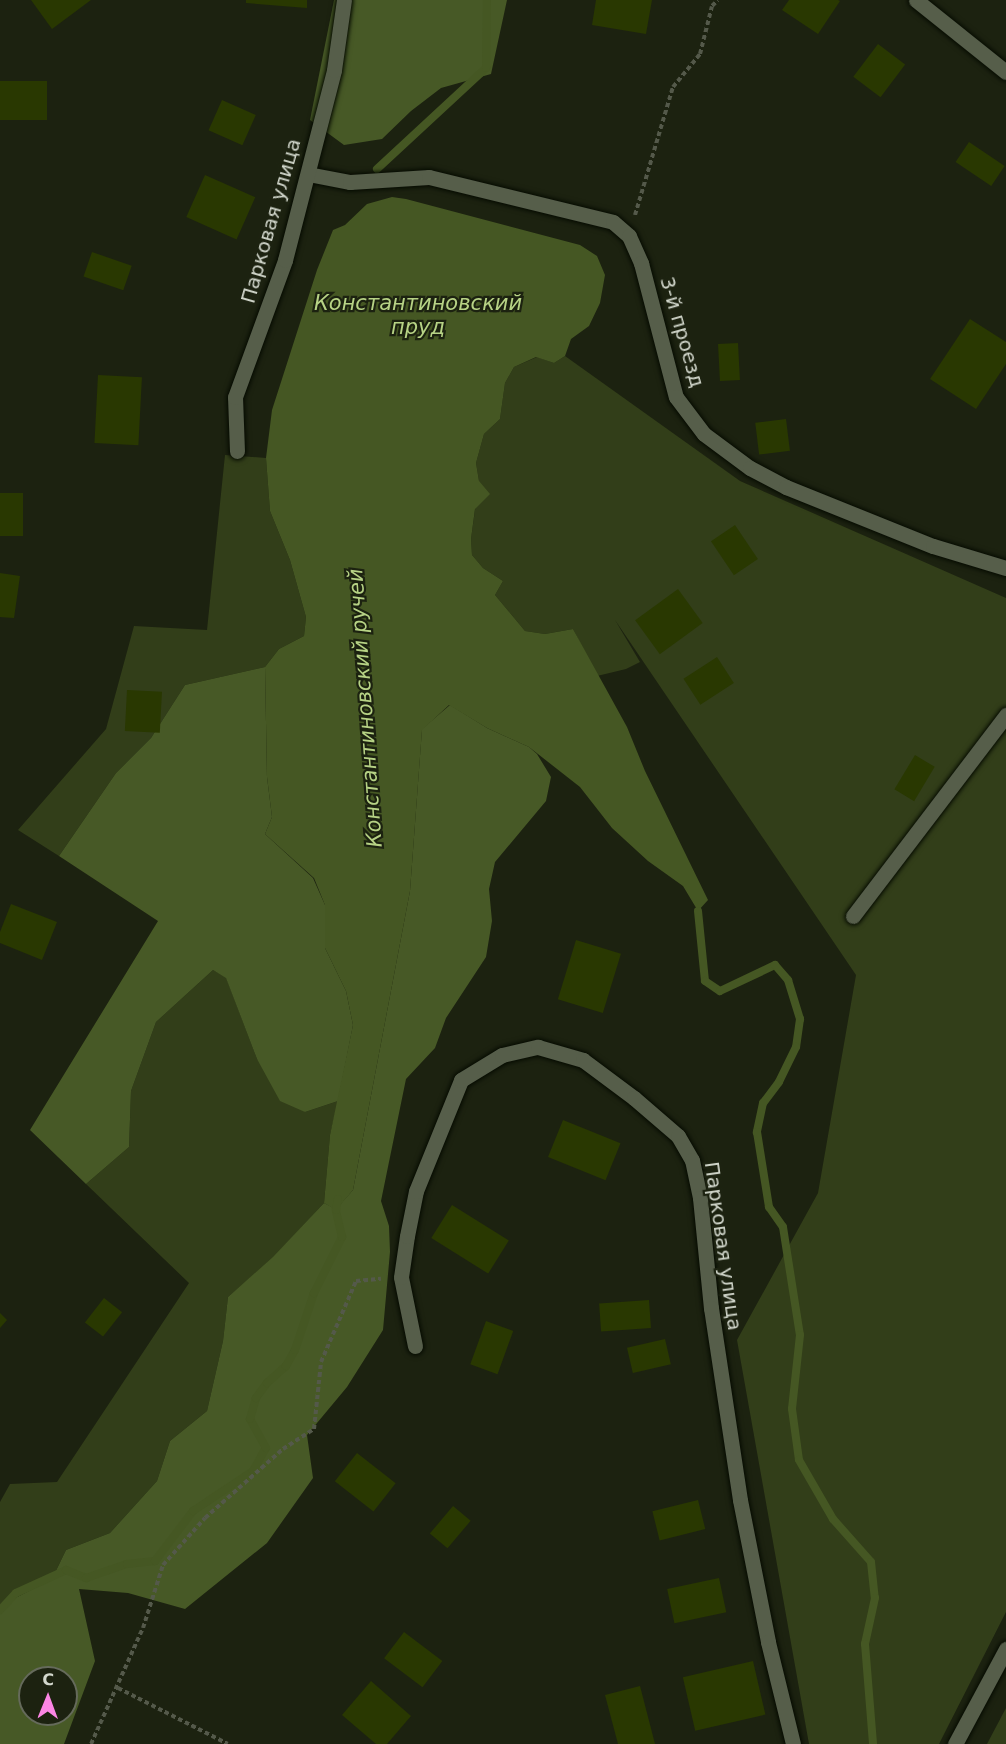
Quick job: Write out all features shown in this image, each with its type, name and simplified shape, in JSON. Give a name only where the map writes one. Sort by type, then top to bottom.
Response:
[{"type":"street","name":"Парковая улица","points":[[237,451],[235,397],[285,260],[334,70],[344,0]]},
{"type":"street","points":[[916,0],[1006,72]]},
{"type":"street","points":[[308,174],[350,182],[429,177],[613,222],[629,236]]},
{"type":"street","name":"3-й проезд","points":[[629,236],[641,263],[676,397],[704,434],[750,468],[786,487],[933,546],[1006,568]]},
{"type":"street","points":[[853,916],[1006,715]]},
{"type":"street","name":"Парковая улица","points":[[416,1346],[401,1277],[416,1191],[461,1080],[502,1055],[538,1047],[583,1060],[634,1098],[678,1136],[692,1160],[700,1198],[711,1308],[740,1500],[768,1642],[793,1744]]},
{"type":"street","points":[[955,1744],[1006,1649]]},
{"type":"path","points":[[629,236],[673,87],[700,54],[712,6],[718,0]]},
{"type":"path","points":[[91,1744],[143,1628],[163,1565],[205,1518],[283,1449],[314,1430],[321,1362],[356,1281],[401,1277]]},
{"type":"path","points":[[118,1688],[228,1744]]},
{"type":"shaded area","points":[[334,0],[507,0],[491,74],[441,88],[411,111],[382,139],[344,145],[310,120]]},
{"type":"shaded area","points":[[565,356],[740,481],[1006,598],[1006,1612],[939,1744],[809,1744],[737,1340],[818,1193],[856,975],[615,620],[640,662],[626,669],[597,676],[573,629],[545,634],[525,631],[495,595],[503,581],[483,568],[472,555],[471,539],[479,481],[476,463],[484,434],[500,419],[505,383],[514,367],[537,357],[554,363]]},
{"type":"shaded area","points":[[225,455],[266,458],[270,511],[290,560],[306,617],[304,636],[279,649],[265,667],[185,685],[151,738],[116,773],[59,856],[18,830],[106,729],[134,626],[207,630]]},
{"type":"shaded area","points":[[265,667],[267,777],[272,817],[265,834],[313,878],[325,905],[325,948],[346,991],[353,1025],[338,1101],[305,1112],[280,1101],[257,1059],[226,978],[213,970],[156,1022],[131,1091],[129,1147],[86,1184],[30,1130],[158,921],[59,856],[116,773],[151,738],[185,685]]},
{"type":"shaded area","points":[[450,705],[487,728],[529,747],[537,754],[551,777],[546,801],[495,862],[489,889],[492,921],[486,957],[446,1018],[435,1048],[406,1079],[381,1201],[389,1226],[390,1252],[383,1330],[347,1387],[307,1435],[313,1478],[267,1543],[185,1609],[128,1593],[79,1589],[95,1661],[78,1707],[78,1666],[18,1666],[18,1726],[71,1726],[64,1744],[0,1744],[0,1606],[52,1579],[66,1550],[110,1533],[157,1481],[170,1441],[207,1411],[223,1341],[228,1297],[273,1257],[324,1203],[336,1209],[353,1190],[410,891],[422,729]]},
{"type":"shaded area","points":[[213,970],[226,977],[257,1059],[305,1112],[338,1101],[330,1135],[324,1203],[273,1258],[228,1297],[223,1341],[207,1411],[170,1441],[157,1481],[110,1533],[66,1550],[52,1579],[0,1606],[0,1502],[10,1484],[57,1482],[189,1283],[86,1184],[129,1147],[131,1091],[156,1022]]},
{"type":"shaded area","points":[[1006,1708],[1006,1744],[987,1744]]},
{"type":"water","name":"Константиновский пруд","points":[[392,197],[580,245],[597,256],[605,275],[600,303],[589,326],[571,339],[565,356],[554,363],[536,357],[514,367],[505,383],[500,419],[484,434],[476,463],[479,481],[490,494],[475,509],[471,539],[472,555],[483,568],[503,581],[495,595],[525,631],[545,634],[573,629],[627,727],[645,771],[708,900],[698,911],[683,886],[648,861],[612,828],[580,787],[529,747],[487,728],[449,705],[422,730],[410,891],[353,1190],[336,1210],[324,1203],[330,1135],[353,1025],[346,991],[325,948],[325,905],[314,878],[265,834],[272,817],[267,777],[265,667],[279,649],[304,636],[306,617],[290,560],[270,511],[266,458],[272,410],[317,270],[333,230],[345,225],[367,204]]},
{"type":"building","points":[[31,0],[91,0],[52,29]]},
{"type":"building","points":[[246,0],[307,0],[307,8],[246,3]]},
{"type":"building","points":[[596,0],[652,0],[646,34],[592,25]]},
{"type":"building","points":[[789,0],[840,1],[818,34],[782,10]]},
{"type":"building","points":[[878,44],[905,64],[880,97],[853,77]]},
{"type":"building","points":[[0,81],[47,81],[47,120],[0,120]]},
{"type":"building","points":[[222,100],[256,115],[242,145],[209,130]]},
{"type":"building","points":[[969,142],[1005,166],[991,186],[956,162]]},
{"type":"building","points":[[205,175],[255,197],[237,239],[186,217]]},
{"type":"building","points":[[92,252],[132,266],[123,290],[84,277]]},
{"type":"building","points":[[970,319],[1006,342],[1006,364],[976,409],[930,379]]},
{"type":"building","points":[[738,343],[740,380],[720,381],[718,344]]},
{"type":"building","points":[[98,375],[142,377],[138,445],[94,443]]},
{"type":"building","points":[[786,419],[790,451],[759,455],[755,423]]},
{"type":"building","points":[[0,493],[23,493],[23,536],[0,536]]},
{"type":"building","points":[[735,525],[758,559],[734,575],[711,541]]},
{"type":"building","points":[[0,573],[20,576],[14,618],[0,617]]},
{"type":"building","points":[[678,589],[703,623],[660,654],[635,620]]},
{"type":"building","points":[[717,657],[734,683],[700,705],[683,679]]},
{"type":"building","points":[[127,690],[162,692],[160,733],[125,731]]},
{"type":"building","points":[[915,755],[935,767],[914,801],[894,789]]},
{"type":"building","points":[[11,904],[57,922],[42,960],[0,943],[0,932]]},
{"type":"building","points":[[576,940],[621,954],[603,1013],[558,999]]},
{"type":"building","points":[[563,1120],[620,1143],[606,1180],[548,1157]]},
{"type":"building","points":[[452,1205],[509,1241],[488,1274],[431,1238]]},
{"type":"building","points":[[104,1298],[122,1312],[103,1337],[85,1322]]},
{"type":"building","points":[[649,1300],[651,1328],[601,1331],[599,1303]]},
{"type":"building","points":[[0,1313],[7,1320],[0,1328]]},
{"type":"building","points":[[486,1321],[513,1331],[498,1374],[470,1364]]},
{"type":"building","points":[[665,1339],[671,1364],[633,1373],[627,1348]]},
{"type":"building","points":[[357,1453],[396,1483],[373,1512],[335,1481]]},
{"type":"building","points":[[698,1500],[705,1529],[660,1540],[652,1511]]},
{"type":"building","points":[[453,1506],[471,1521],[447,1548],[430,1534]]},
{"type":"building","points":[[719,1578],[726,1612],[674,1623],[667,1589]]},
{"type":"building","points":[[404,1632],[442,1661],[422,1687],[384,1658]]},
{"type":"building","points":[[753,1661],[765,1715],[695,1731],[683,1677]]},
{"type":"building","points":[[371,1681],[411,1716],[387,1744],[376,1744],[342,1715]]},
{"type":"building","points":[[640,1686],[655,1744],[618,1744],[605,1695]]},
{"type":"waterway","name":"Константиновский ручей","points":[[377,169],[486,68],[487,0]]},
{"type":"waterway","points":[[698,911],[705,981],[720,991],[775,965],[788,980],[800,1019],[796,1047],[779,1082],[763,1103],[757,1132],[769,1207],[783,1227],[800,1335],[792,1409],[799,1460],[833,1519],[871,1562],[875,1598],[865,1644],[873,1744]]},
{"type":"waterway","points":[[0,1610],[16,1593],[66,1570],[86,1578],[127,1564],[155,1561],[193,1511],[253,1471],[266,1448],[250,1419],[256,1398],[267,1383],[286,1366],[295,1350],[314,1293],[342,1237],[336,1210],[338,1199]]}]
